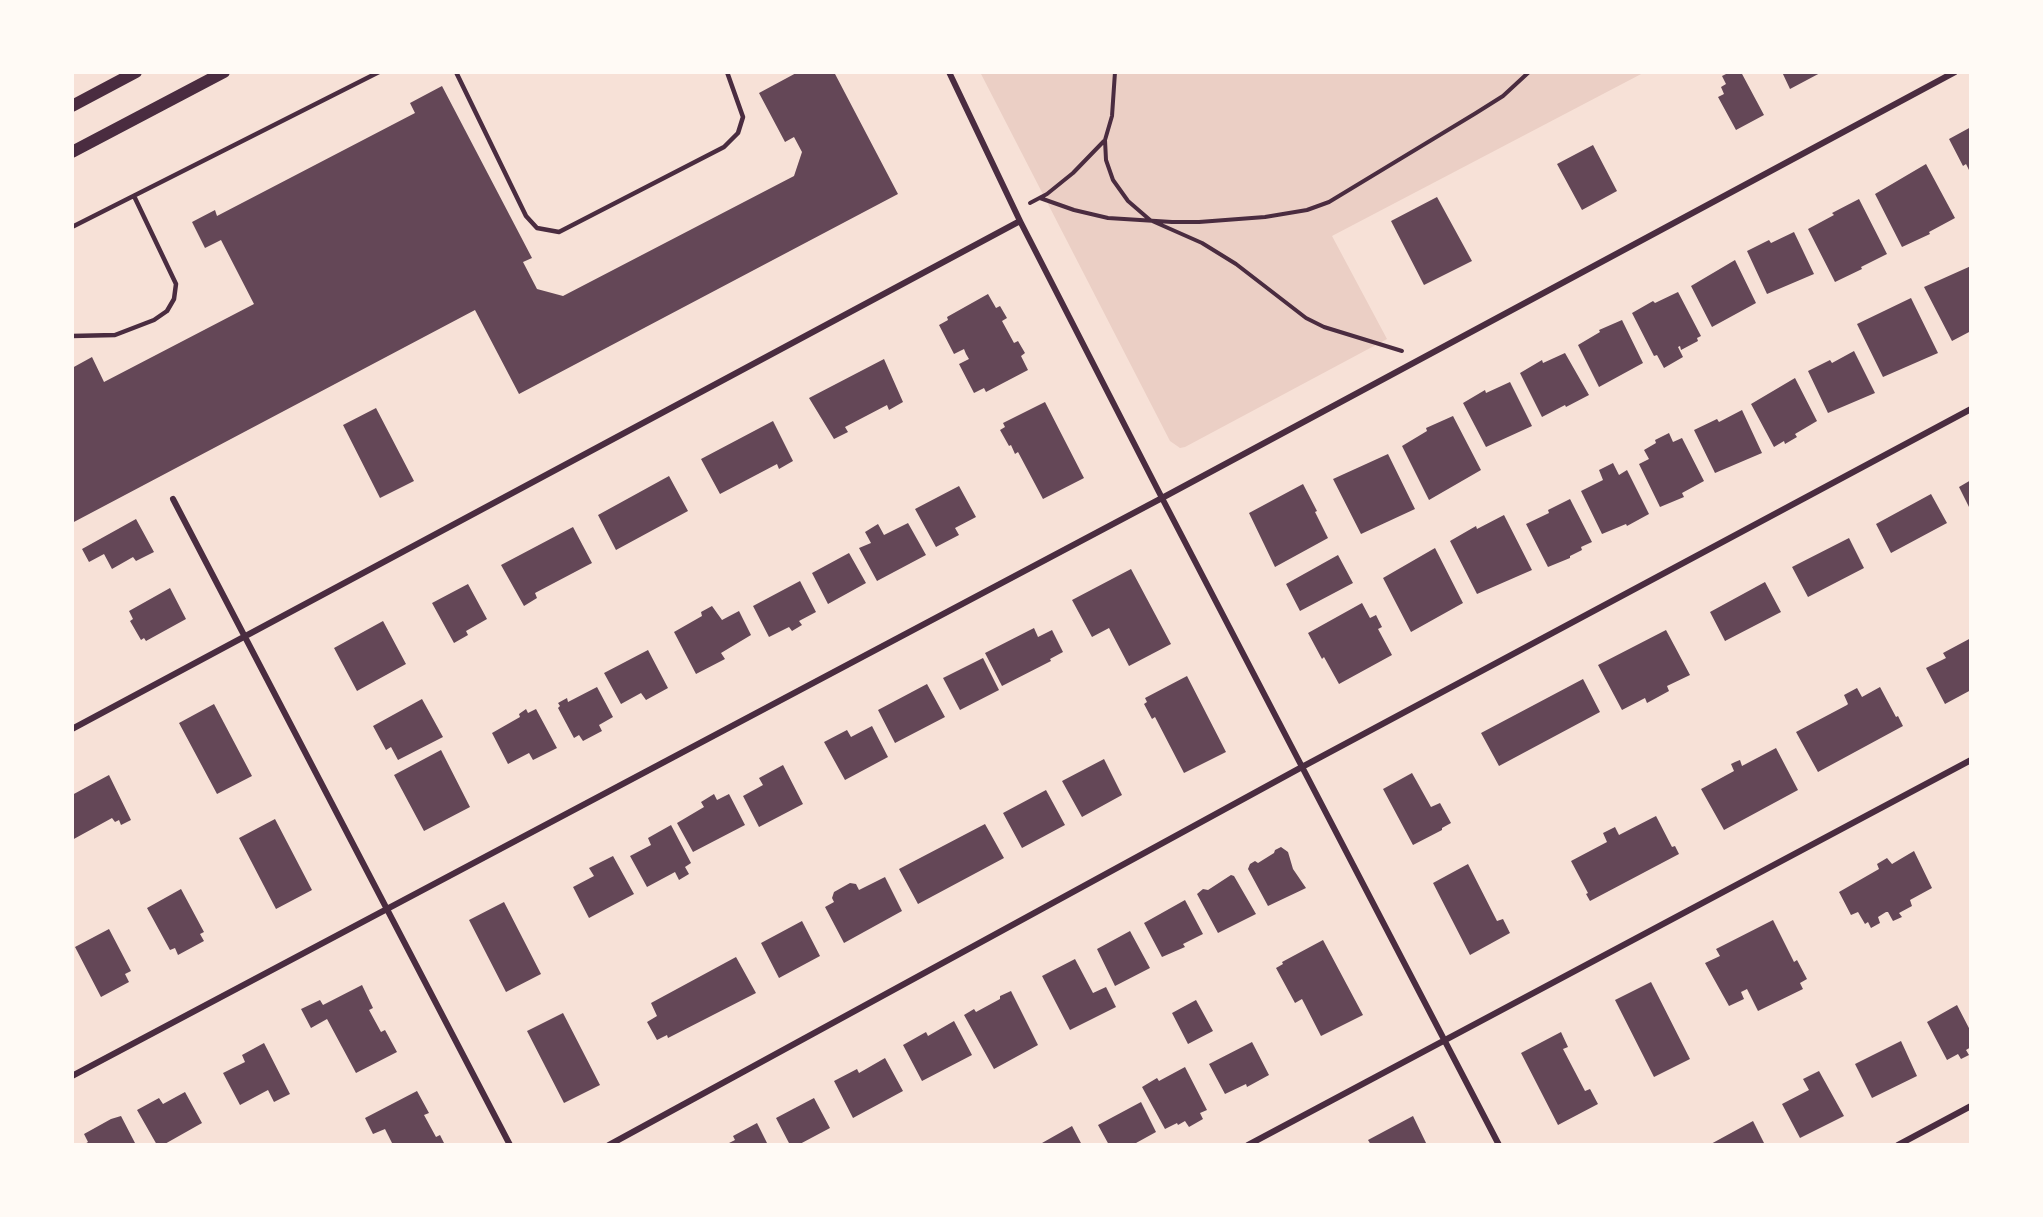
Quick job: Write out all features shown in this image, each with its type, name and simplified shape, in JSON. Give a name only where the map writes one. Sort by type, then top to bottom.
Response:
[{"type":"main road","points":[[72,106],[136,72]]},
{"type":"main road","points":[[72,152],[224,72]]},
{"type":"street","points":[[949,72],[1016,212],[1162,498],[1499,1145]]},
{"type":"street","points":[[72,1076],[1162,498],[1955,72]]},
{"type":"street","points":[[72,729],[1020,220]]},
{"type":"street","points":[[609,1145],[1302,767],[1971,409]]},
{"type":"street","points":[[173,499],[510,1145]]},
{"type":"street","points":[[1248,1145],[1971,760]]},
{"type":"street","points":[[1898,1145],[1971,1106]]},
{"type":"lane","points":[[72,227],[379,72]]},
{"type":"lane","points":[[456,72],[526,216],[537,228],[559,232],[724,147],[738,133],[743,117],[727,72]]},
{"type":"lane","points":[[72,336],[115,335],[154,320],[167,311],[174,299],[176,284],[135,196]]},
{"type":"path","points":[[1115,72],[1112,116],[1105,140],[1106,160],[1113,180],[1128,201],[1150,220],[1203,243],[1236,264],[1305,318],[1324,327],[1423,357]]},
{"type":"path","points":[[1040,198],[1074,210],[1108,218],[1199,222],[1297,212],[1329,202],[1503,96],[1529,72]]},
{"type":"path","points":[[1016,212],[1040,198],[1073,173],[1105,140]]},
{"type":"shaded area","points":[[980,72],[1645,72],[1332,236],[1387,339],[1180,448],[1170,441]]},
{"type":"building","points":[[798,72],[834,72],[898,194],[519,394],[475,310],[72,523],[72,368],[92,357],[104,382],[254,304],[221,240],[205,248],[192,222],[215,210],[217,216],[415,113],[410,103],[442,86],[532,258],[523,262],[537,289],[563,296],[794,176],[802,152],[794,137],[785,142],[759,93]]},
{"type":"building","points":[[1730,72],[1741,72],[1764,115],[1736,130],[1718,97],[1724,94],[1721,87],[1726,84],[1722,76]]},
{"type":"building","points":[[1782,72],[1822,72],[1790,89]]},
{"type":"building","points":[[1971,127],[1971,174],[1966,164],[1963,166],[1949,139]]},
{"type":"building","points":[[1593,145],[1617,191],[1582,210],[1557,164]]},
{"type":"building","points":[[1926,164],[1955,218],[1929,232],[1930,234],[1902,247],[1875,194]]},
{"type":"building","points":[[1437,197],[1472,261],[1424,285],[1391,221]]},
{"type":"building","points":[[1859,199],[1887,254],[1835,282],[1808,229]]},
{"type":"building","points":[[1794,232],[1814,274],[1767,294],[1747,251],[1769,240],[1771,243]]},
{"type":"building","points":[[1735,260],[1756,303],[1712,327],[1691,286]]},
{"type":"building","points":[[1971,266],[1971,331],[1952,341],[1924,287]]},
{"type":"building","points":[[1678,292],[1701,336],[1697,338],[1698,341],[1681,350],[1680,346],[1678,347],[1683,357],[1664,368],[1657,355],[1654,356],[1632,313],[1653,301],[1655,303]]},
{"type":"building","points":[[988,294],[996,308],[1000,306],[1007,318],[1002,321],[1014,343],[1018,341],[1025,353],[1021,356],[1028,370],[986,392],[984,388],[974,393],[959,364],[969,359],[964,349],[954,354],[939,325],[948,320],[947,317]]},
{"type":"building","points":[[1911,298],[1938,353],[1883,377],[1857,324]]},
{"type":"building","points":[[1622,320],[1643,363],[1599,387],[1578,345],[1600,332],[1599,330]]},
{"type":"building","points":[[1854,351],[1875,393],[1828,413],[1808,371],[1830,360],[1832,363]]},
{"type":"building","points":[[1565,353],[1589,395],[1542,417],[1520,373],[1542,360],[1543,363]]},
{"type":"building","points":[[884,359],[903,402],[889,410],[887,405],[845,427],[848,432],[834,439],[809,398]]},
{"type":"building","points":[[1795,378],[1817,421],[1795,434],[1797,437],[1774,447],[1751,404]]},
{"type":"building","points":[[1510,382],[1532,426],[1486,447],[1463,403],[1485,390],[1486,393]]},
{"type":"building","points":[[1045,402],[1084,478],[1043,499],[1018,452],[1015,454],[1000,430],[1005,427],[1003,423]]},
{"type":"building","points":[[376,408],[414,481],[380,498],[343,425]]},
{"type":"building","points":[[1742,410],[1762,453],[1715,473],[1694,430],[1717,419],[1719,422]]},
{"type":"building","points":[[1453,416],[1481,470],[1429,500],[1402,446],[1427,431],[1426,428]]},
{"type":"building","points":[[773,421],[793,461],[779,469],[777,464],[720,494],[701,459]]},
{"type":"building","points":[[1669,433],[1673,442],[1682,438],[1704,481],[1682,493],[1684,497],[1660,507],[1639,464],[1649,459],[1644,450],[1656,443],[1655,440]]},
{"type":"building","points":[[1388,454],[1415,509],[1361,534],[1333,479]]},
{"type":"building","points":[[1613,463],[1619,475],[1627,470],[1649,514],[1627,526],[1626,524],[1602,534],[1581,491],[1603,480],[1599,470]]},
{"type":"building","points":[[669,476],[688,511],[616,550],[598,515]]},
{"type":"building","points":[[1971,480],[1971,511],[1959,487]]},
{"type":"building","points":[[1303,484],[1328,538],[1275,567],[1249,513]]},
{"type":"building","points":[[959,486],[976,517],[955,528],[959,535],[936,547],[915,509]]},
{"type":"building","points":[[1931,494],[1947,523],[1891,553],[1876,524]]},
{"type":"building","points":[[1570,499],[1592,542],[1581,547],[1582,550],[1570,558],[1548,567],[1526,524]]},
{"type":"building","points":[[1504,515],[1532,570],[1477,594],[1450,541],[1476,526],[1477,529]]},
{"type":"building","points":[[136,519],[154,552],[136,561],[133,557],[112,569],[104,554],[89,562],[82,549]]},
{"type":"building","points":[[908,523],[926,555],[877,581],[859,548],[871,543],[865,532],[878,524],[884,535]]},
{"type":"building","points":[[573,527],[592,563],[535,593],[537,598],[524,606],[501,565]]},
{"type":"building","points":[[1849,538],[1864,568],[1808,597],[1792,567]]},
{"type":"building","points":[[1435,548],[1463,603],[1411,632],[1383,578]]},
{"type":"building","points":[[849,553],[866,583],[828,604],[812,573]]},
{"type":"building","points":[[1338,555],[1353,583],[1300,611],[1286,584]]},
{"type":"building","points":[[1131,569],[1171,644],[1129,666],[1109,628],[1092,637],[1072,600]]},
{"type":"building","points":[[800,581],[816,612],[799,621],[802,625],[792,631],[789,627],[769,637],[753,606]]},
{"type":"building","points":[[1765,582],[1781,612],[1725,641],[1710,612]]},
{"type":"building","points":[[468,584],[487,619],[466,631],[468,635],[454,643],[432,603]]},
{"type":"building","points":[[170,588],[186,619],[146,641],[144,638],[141,640],[130,621],[133,619],[129,611]]},
{"type":"building","points":[[1362,603],[1370,618],[1376,615],[1382,627],[1378,629],[1392,655],[1339,684],[1308,633]]},
{"type":"building","points":[[712,606],[722,620],[739,611],[751,635],[721,653],[725,659],[696,674],[674,632],[702,616],[701,612]]},
{"type":"building","points":[[383,621],[406,664],[357,691],[334,648]]},
{"type":"building","points":[[1034,628],[1038,637],[1052,630],[1063,652],[1050,659],[1051,661],[1002,686],[985,653]]},
{"type":"building","points":[[1666,630],[1690,675],[1667,686],[1669,691],[1647,703],[1645,698],[1622,710],[1598,665]]},
{"type":"building","points":[[1971,638],[1971,690],[1945,704],[1926,668],[1946,658],[1943,653]]},
{"type":"building","points":[[648,650],[668,688],[646,700],[641,693],[621,704],[604,673]]},
{"type":"building","points":[[983,658],[999,690],[960,710],[943,678]]},
{"type":"building","points":[[1187,676],[1226,752],[1184,773],[1155,717],[1152,719],[1144,704],[1147,702],[1145,698]]},
{"type":"building","points":[[1583,679],[1600,712],[1499,766],[1481,733]]},
{"type":"building","points":[[927,684],[945,717],[895,743],[878,710]]},
{"type":"building","points":[[597,687],[613,717],[599,725],[602,731],[583,741],[579,735],[574,738],[558,708],[560,706],[558,703],[567,698],[568,702]]},
{"type":"building","points":[[1880,687],[1903,726],[1818,772],[1796,732],[1847,705],[1844,695],[1857,688],[1862,697]]},
{"type":"building","points":[[422,699],[443,737],[398,760],[391,747],[386,750],[373,726]]},
{"type":"building","points":[[214,704],[252,776],[217,794],[179,723]]},
{"type":"building","points":[[526,709],[528,713],[536,709],[557,748],[533,760],[529,753],[508,764],[492,733],[520,717],[519,714]]},
{"type":"building","points":[[872,726],[888,757],[845,780],[824,742],[847,730],[851,737]]},
{"type":"building","points":[[1776,748],[1798,790],[1724,830],[1701,789],[1734,771],[1731,764],[1740,760],[1742,766]]},
{"type":"building","points":[[441,750],[470,807],[424,831],[394,775]]},
{"type":"building","points":[[1104,759],[1122,795],[1082,817],[1062,781]]},
{"type":"building","points":[[783,765],[803,804],[759,827],[743,796],[763,785],[759,778]]},
{"type":"building","points":[[1412,773],[1431,807],[1440,803],[1451,823],[1413,845],[1383,789]]},
{"type":"building","points":[[109,775],[131,820],[121,825],[119,820],[115,822],[112,818],[72,840],[72,795]]},
{"type":"building","points":[[1046,790],[1065,825],[1022,848],[1003,813]]},
{"type":"building","points":[[714,794],[717,800],[729,794],[745,825],[693,852],[677,823],[704,807],[701,802]]},
{"type":"building","points":[[1656,816],[1672,847],[1675,846],[1679,854],[1590,901],[1571,861],[1607,842],[1603,833],[1615,827],[1619,835]]},
{"type":"building","points":[[275,819],[312,890],[276,909],[239,838]]},
{"type":"building","points":[[985,824],[1004,858],[918,904],[899,869]]},
{"type":"building","points":[[671,825],[691,863],[685,867],[689,874],[679,880],[675,872],[647,887],[630,856],[651,845],[648,838]]},
{"type":"building","points":[[1281,847],[1288,852],[1293,869],[1306,888],[1268,906],[1248,869],[1250,864],[1255,861],[1258,863]]},
{"type":"building","points":[[1914,851],[1932,888],[1910,900],[1912,906],[1899,913],[1902,917],[1893,921],[1886,912],[1878,917],[1880,923],[1871,928],[1868,922],[1865,924],[1858,912],[1851,915],[1839,892],[1879,869],[1877,864],[1887,858],[1892,864]]},
{"type":"building","points":[[613,856],[634,894],[589,918],[573,887],[594,876],[589,868]]},
{"type":"building","points":[[1468,864],[1497,921],[1503,919],[1510,933],[1470,955],[1433,883]]},
{"type":"building","points":[[1231,875],[1234,876],[1256,914],[1218,933],[1197,894],[1203,889],[1208,890]]},
{"type":"building","points":[[885,877],[902,911],[844,943],[825,907],[834,902],[832,898],[834,892],[850,883],[856,884],[859,890]]},
{"type":"building","points":[[181,889],[204,932],[200,934],[204,941],[178,955],[175,948],[170,950],[147,908]]},
{"type":"building","points":[[1185,900],[1203,934],[1183,944],[1185,947],[1162,957],[1144,923]]},
{"type":"building","points":[[504,902],[541,974],[506,992],[469,920]]},
{"type":"building","points":[[1773,920],[1794,962],[1797,960],[1807,979],[1800,983],[1803,989],[1758,1011],[1747,989],[1741,992],[1744,999],[1729,1006],[1705,963],[1720,956],[1716,949]]},
{"type":"building","points":[[802,921],[820,956],[779,978],[761,943]]},
{"type":"building","points":[[109,929],[131,971],[125,974],[129,982],[101,997],[75,947]]},
{"type":"building","points":[[1130,931],[1150,968],[1115,986],[1097,949]]},
{"type":"building","points":[[1323,940],[1363,1015],[1321,1036],[1302,999],[1295,1003],[1276,968],[1283,964],[1282,962]]},
{"type":"building","points":[[736,957],[756,993],[668,1038],[667,1035],[657,1040],[647,1022],[657,1016],[651,1003]]},
{"type":"building","points":[[1075,959],[1093,993],[1106,987],[1116,1007],[1070,1030],[1042,976]]},
{"type":"building","points":[[1651,982],[1690,1059],[1654,1077],[1615,1000]]},
{"type":"building","points":[[362,985],[373,1008],[369,1010],[381,1032],[385,1030],[397,1052],[356,1073],[327,1019],[311,1028],[301,1009],[320,1000],[323,1005]]},
{"type":"building","points":[[1011,991],[1038,1045],[994,1069],[964,1015],[974,1009],[976,1012]]},
{"type":"building","points":[[1196,1000],[1213,1031],[1188,1044],[1172,1013]]},
{"type":"building","points":[[1957,1005],[1971,1032],[1971,1047],[1966,1050],[1969,1055],[1961,1059],[1958,1054],[1947,1060],[1927,1022]]},
{"type":"building","points":[[563,1013],[600,1085],[564,1103],[527,1031]]},
{"type":"building","points":[[954,1021],[972,1055],[922,1081],[903,1045],[926,1032],[928,1036]]},
{"type":"building","points":[[1561,1032],[1568,1047],[1563,1049],[1585,1091],[1590,1089],[1598,1104],[1558,1125],[1521,1053]]},
{"type":"building","points":[[1901,1041],[1917,1076],[1872,1098],[1855,1064]]},
{"type":"building","points":[[1252,1042],[1269,1075],[1247,1087],[1246,1084],[1225,1094],[1209,1064]]},
{"type":"building","points":[[264,1043],[290,1094],[274,1102],[268,1090],[240,1105],[223,1073],[245,1062],[242,1055]]},
{"type":"building","points":[[885,1058],[903,1091],[853,1118],[834,1081],[857,1069],[859,1073]]},
{"type":"building","points":[[1185,1067],[1207,1110],[1200,1113],[1203,1119],[1189,1127],[1185,1121],[1165,1129],[1142,1087],[1157,1078],[1159,1081]]},
{"type":"building","points":[[1819,1071],[1844,1116],[1800,1138],[1782,1104],[1809,1090],[1803,1079]]},
{"type":"building","points":[[417,1091],[429,1113],[424,1115],[436,1137],[440,1135],[445,1145],[393,1145],[385,1129],[373,1134],[365,1118]]},
{"type":"building","points":[[185,1092],[202,1123],[163,1145],[157,1145],[137,1110],[159,1098],[163,1104]]},
{"type":"building","points":[[814,1098],[830,1128],[798,1145],[790,1145],[776,1118]]},
{"type":"building","points":[[1141,1102],[1156,1132],[1136,1143],[1137,1145],[1109,1145],[1098,1125]]},
{"type":"building","points":[[121,1116],[135,1143],[132,1145],[83,1145],[88,1142],[84,1134]]},
{"type":"building","points":[[1413,1116],[1427,1145],[1371,1145],[1368,1140]]},
{"type":"building","points":[[1753,1121],[1765,1145],[1709,1145]]},
{"type":"building","points":[[757,1123],[768,1145],[725,1145],[735,1140],[733,1136]]},
{"type":"building","points":[[1072,1126],[1082,1145],[1043,1145],[1042,1143]]}]
